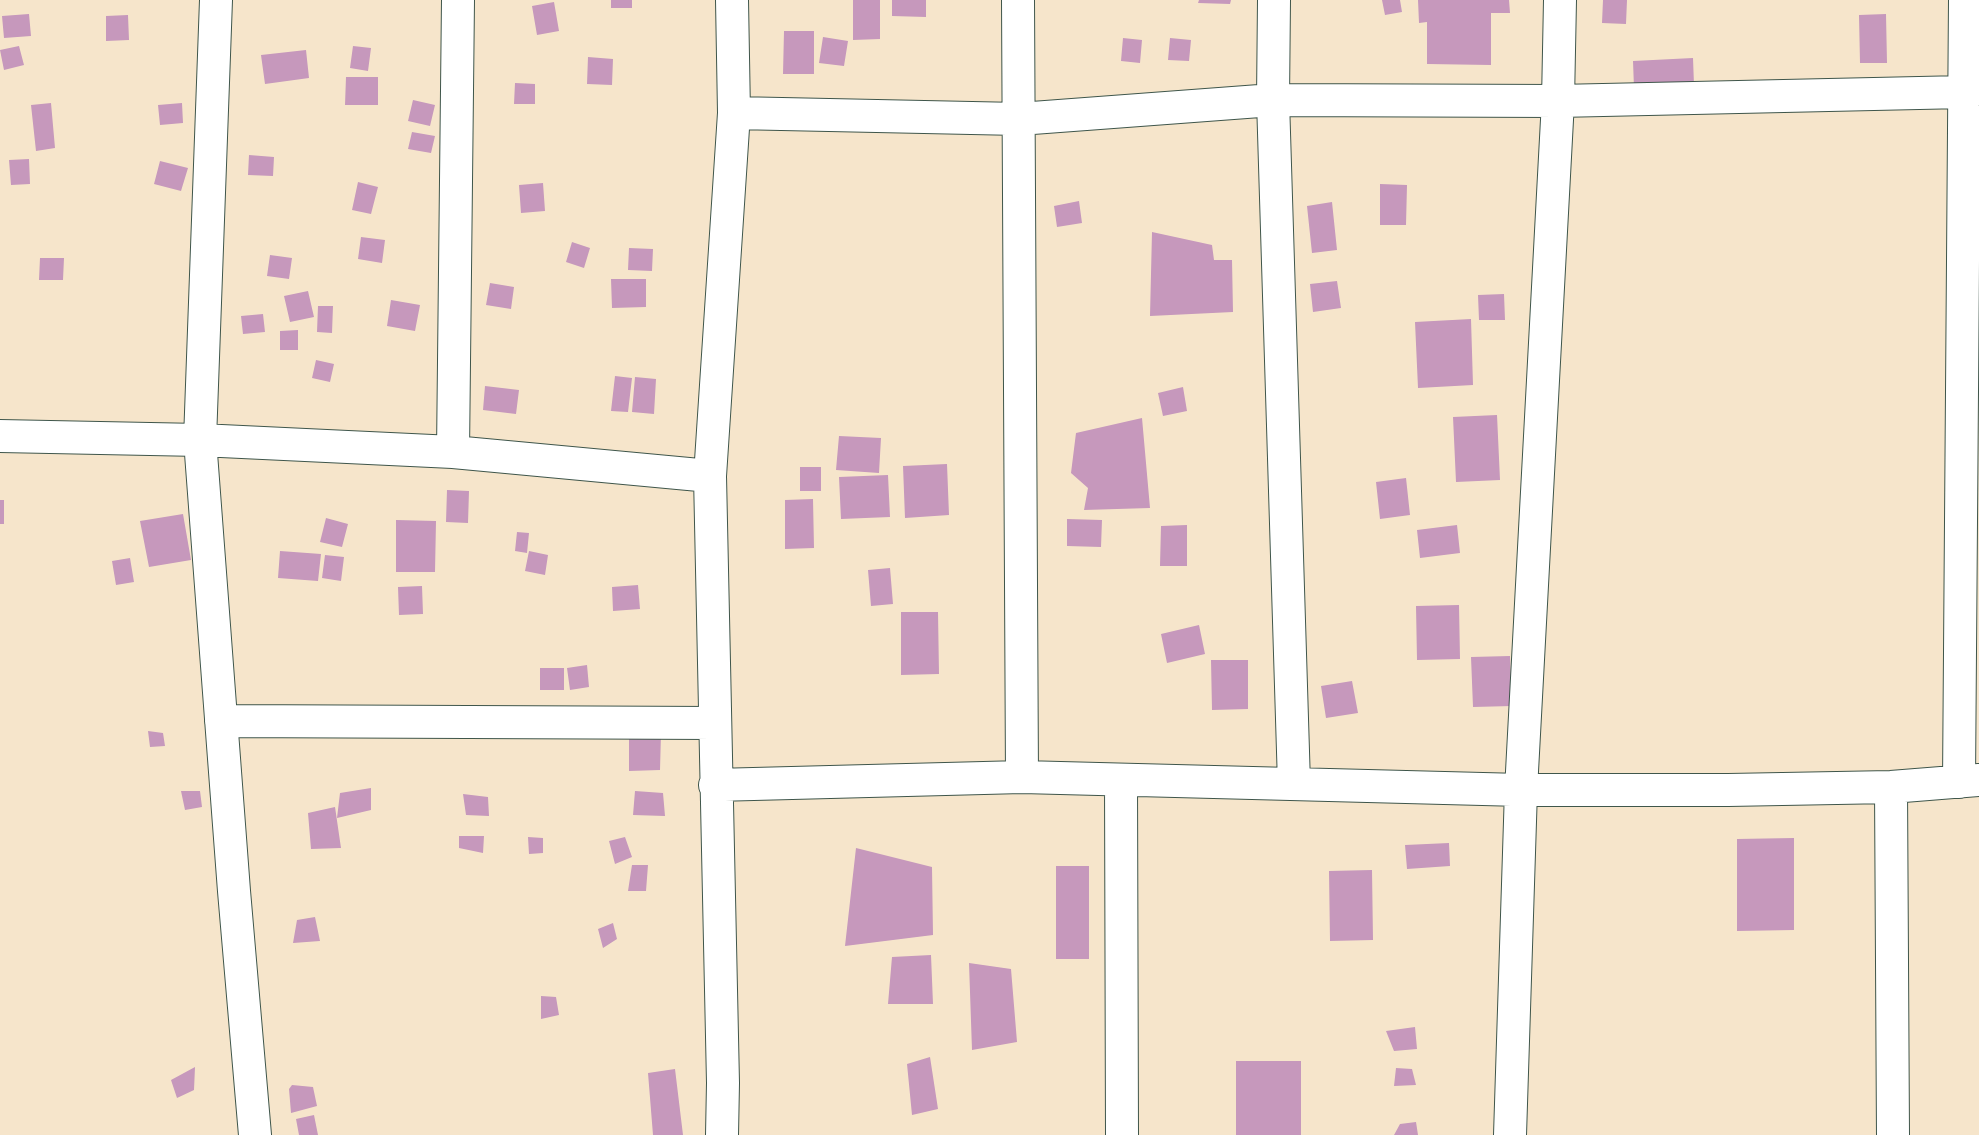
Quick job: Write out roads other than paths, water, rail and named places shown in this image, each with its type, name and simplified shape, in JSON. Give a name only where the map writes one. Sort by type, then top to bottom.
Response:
[{"type":"street","points":[[216,0],[200,440],[255,1135]]},
{"type":"street","points":[[453,452],[458,0]]},
{"type":"street","points":[[722,1135],[723,1083],[710,476],[734,113],[732,0]]},
{"type":"street","points":[[1018,0],[1022,777]]},
{"type":"street","points":[[1274,0],[1274,99],[1294,784]]},
{"type":"street","points":[[1510,1135],[1521,790],[1558,101],[1560,0]]},
{"type":"street","points":[[716,785],[1022,777],[1521,790],[1728,790],[1891,787],[1969,781],[1971,90],[1965,0]]},
{"type":"street","points":[[734,113],[1019,119],[1274,99],[1558,101],[1971,90]]},
{"type":"street","points":[[0,436],[200,440],[453,452],[710,476]]},
{"type":"street","points":[[221,721],[715,723]]},
{"type":"street","points":[[1122,780],[1122,1135]]},
{"type":"street","points":[[1891,787],[1893,1135]]}]
